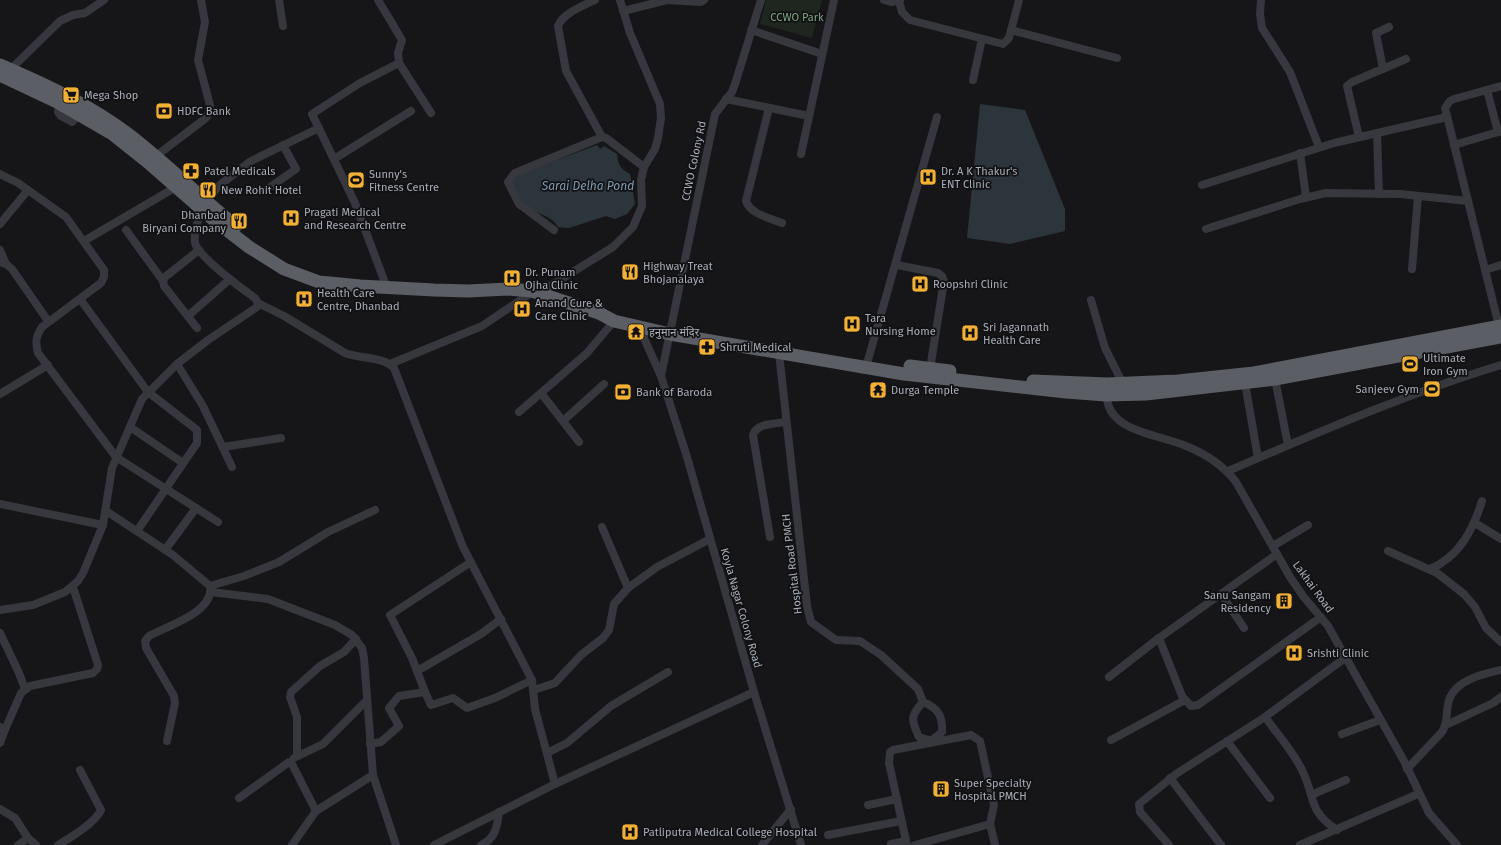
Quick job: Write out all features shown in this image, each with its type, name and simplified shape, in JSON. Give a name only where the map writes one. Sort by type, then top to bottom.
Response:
[{"type":"highway","points":[[3,70],[111,133],[176,187],[251,238],[290,262],[328,275],[385,284],[495,284],[508,288],[536,292],[599,312],[618,315],[670,330],[779,353],[887,368],[959,381],[1107,390],[1123,384],[1178,382],[1254,373],[1500,330]]},
{"type":"highway","points":[[3,70],[87,108],[127,133],[156,156],[203,205]]},
{"type":"highway","points":[[599,312],[614,321],[639,327],[670,330],[868,360],[887,368],[930,368],[996,378],[1140,394],[1275,379],[1500,330]]},
{"type":"street","points":[[3,70],[60,21],[73,15],[85,13],[104,0]]},
{"type":"street","points":[[156,156],[206,118],[209,112],[210,105],[198,60],[206,22],[201,0]]},
{"type":"street","points":[[279,0],[283,26]]},
{"type":"street","points":[[378,0],[402,40],[398,53],[399,63],[431,114]]},
{"type":"street","points":[[595,0],[566,15],[560,21],[558,26],[566,71],[583,99],[602,137],[606,138],[644,168]]},
{"type":"street","points":[[390,364],[482,326],[536,292],[613,248],[633,227],[642,206],[641,180],[644,168],[655,148],[661,118],[660,104],[630,33],[620,0]]},
{"type":"street","points":[[623,11],[667,0],[701,2],[704,0]]},
{"type":"street","name":"CCWO Colony Rd","points":[[670,330],[715,114],[735,84],[761,0]]},
{"type":"street","points":[[800,154],[834,0]]},
{"type":"street","points":[[884,0],[891,2],[899,0],[902,12],[910,20],[1003,44],[1008,40],[1019,0]]},
{"type":"street","points":[[1261,0],[1260,14],[1262,28],[1293,78],[1319,147]]},
{"type":"street","points":[[1383,69],[1376,33],[1389,27]]},
{"type":"street","points":[[751,30],[822,54]]},
{"type":"street","points":[[1011,30],[1117,58]]},
{"type":"street","points":[[973,80],[982,39]]},
{"type":"street","points":[[1359,137],[1347,86],[1352,82],[1406,59]]},
{"type":"street","points":[[385,284],[355,203],[312,114],[360,83],[399,63]]},
{"type":"street","points":[[1500,330],[1445,108],[1450,101],[1501,86]]},
{"type":"street","points":[[1454,145],[1499,131],[1487,90]]},
{"type":"street","points":[[726,99],[809,116]]},
{"type":"street","points":[[769,108],[746,201],[748,207],[754,211],[782,223]]},
{"type":"street","points":[[334,159],[411,111]]},
{"type":"street","points":[[868,360],[897,265],[937,117]]},
{"type":"street","points":[[1202,185],[1319,147],[1447,117]]},
{"type":"street","points":[[319,128],[251,161],[221,184],[203,205],[195,236],[195,243],[199,250],[258,303],[284,316],[345,353],[355,357],[385,361],[390,364],[396,372],[448,511],[471,562],[532,680],[535,709],[555,784]]},
{"type":"street","points":[[1377,133],[1378,194]]},
{"type":"street","points":[[554,230],[519,204],[508,182],[516,173],[602,137]]},
{"type":"street","points":[[266,190],[296,169],[283,145]]},
{"type":"street","points":[[1300,153],[1306,197]]},
{"type":"street","points":[[0,174],[28,190],[66,217],[104,270],[104,277],[101,283],[48,321],[37,334],[36,343],[38,353],[116,457],[218,522]]},
{"type":"street","points":[[84,241],[176,187]]},
{"type":"street","points":[[0,224],[28,190]]},
{"type":"street","points":[[1206,229],[1306,197],[1337,192],[1418,196],[1468,201]]},
{"type":"street","points":[[1412,269],[1418,196]]},
{"type":"street","points":[[126,230],[163,281],[164,286],[197,328]]},
{"type":"street","points":[[0,250],[3,263],[12,269],[48,321]]},
{"type":"street","points":[[163,281],[165,277],[199,250]]},
{"type":"street","points":[[897,265],[938,274],[942,276],[944,281],[930,368]]},
{"type":"street","points":[[1485,270],[1501,265]]},
{"type":"street","points":[[188,316],[230,279]]},
{"type":"street","points":[[80,299],[148,392],[197,430],[197,443],[137,531]]},
{"type":"street","points":[[1091,300],[1105,348],[1123,384]]},
{"type":"street","points":[[0,610],[33,605],[65,592],[73,587],[83,573],[103,525],[110,480],[116,457],[137,408],[148,392],[177,364],[208,340],[253,311],[258,303]]},
{"type":"street","points":[[519,412],[587,353],[614,321]]},
{"type":"street","name":"Koyla Nagar Colony Road","points":[[639,327],[661,376],[754,692],[801,845]]},
{"type":"street","name":"Koyla Nagar Colony Road","points":[[661,376],[670,330]]},
{"type":"street","name":"Hospital Road PMCH","points":[[779,353],[807,606],[811,622],[836,640],[860,641],[881,655],[918,689],[923,702]]},
{"type":"street","points":[[177,364],[203,406],[232,467]]},
{"type":"street","points":[[0,394],[48,365]]},
{"type":"street","points":[[1228,471],[1288,445],[1452,380],[1501,366]]},
{"type":"street","points":[[1275,379],[1288,445]]},
{"type":"street","points":[[1245,383],[1258,458]]},
{"type":"street","points":[[563,421],[604,384]]},
{"type":"street","name":"Lakhai Road","points":[[1107,390],[1107,406],[1119,420],[1145,434],[1184,445],[1199,451],[1228,471],[1242,492],[1303,596],[1321,617],[1407,769],[1429,814],[1457,845]]},
{"type":"street","points":[[541,393],[579,442]]},
{"type":"street","points":[[770,537],[753,435],[755,430],[760,426],[786,422]]},
{"type":"street","points":[[130,427],[183,463]]},
{"type":"street","points":[[223,447],[282,438]]},
{"type":"street","points":[[1430,570],[1441,565],[1469,535],[1475,523],[1482,501]]},
{"type":"street","points":[[0,504],[103,525]]},
{"type":"street","points":[[165,550],[196,508]]},
{"type":"street","points":[[106,510],[165,550],[210,589],[268,599],[334,625],[347,631],[356,639],[362,648],[364,658],[366,700],[373,775],[396,845]]},
{"type":"street","points":[[210,589],[270,566],[328,532],[375,510]]},
{"type":"street","points":[[1475,523],[1501,539]]},
{"type":"street","points":[[1273,546],[1308,525]]},
{"type":"street","points":[[602,527],[628,588]]},
{"type":"street","points":[[534,690],[555,683],[581,655],[603,638],[609,630],[614,604],[628,588],[658,567],[710,539]]},
{"type":"street","points":[[1388,551],[1430,570],[1464,594],[1472,604],[1486,628],[1501,642]]},
{"type":"street","points":[[1109,677],[1159,638],[1277,554]]},
{"type":"street","points":[[471,562],[390,615],[412,658],[431,706],[453,698],[467,708],[495,698],[532,680]]},
{"type":"street","points":[[0,743],[2,729],[20,693],[25,689],[30,686],[93,673],[97,669],[98,665],[73,587]]},
{"type":"street","points":[[167,741],[175,703],[174,696],[146,648],[145,641],[149,636],[188,618],[208,599],[210,589]]},
{"type":"street","points":[[1221,594],[1244,628]]},
{"type":"street","points":[[1159,638],[1184,700],[1191,706],[1198,705],[1321,617]]},
{"type":"street","points":[[417,671],[481,634],[501,619]]},
{"type":"street","points":[[0,633],[25,689]]},
{"type":"street","points":[[297,756],[297,717],[290,697],[291,692],[320,666],[344,652],[356,639]]},
{"type":"street","points":[[1169,845],[1140,812],[1138,808],[1143,799],[1170,778],[1265,717],[1345,658]]},
{"type":"street","points":[[1446,725],[1448,702],[1459,687],[1476,676],[1501,670]]},
{"type":"street","points":[[547,753],[567,743],[606,709],[668,672]]},
{"type":"street","points":[[370,744],[381,742],[399,726],[389,708],[399,696],[425,692]]},
{"type":"street","points":[[434,845],[555,784],[754,692]]},
{"type":"street","points":[[1407,769],[1435,740],[1446,725],[1493,703],[1501,697]]},
{"type":"street","points":[[238,798],[297,756],[323,744],[366,700]]},
{"type":"street","points":[[1111,740],[1184,700]]},
{"type":"street","points":[[923,702],[937,709],[943,721],[942,732],[932,741],[919,737],[912,723],[914,712],[923,702]]},
{"type":"street","points":[[1265,717],[1302,771],[1315,810],[1327,824],[1336,830]]},
{"type":"street","points":[[1342,734],[1380,720]]},
{"type":"street","points":[[891,844],[906,843],[888,763],[890,752],[932,741],[971,735],[980,741],[994,805],[990,824],[995,845]]},
{"type":"street","points":[[1227,741],[1270,798]]},
{"type":"street","points":[[289,762],[292,764],[316,811]]},
{"type":"street","points":[[58,845],[75,835],[99,815],[101,810],[80,770]]},
{"type":"street","points":[[292,845],[316,811],[373,775]]},
{"type":"street","points":[[1170,778],[1221,845]]},
{"type":"street","points":[[1311,795],[1346,780]]},
{"type":"street","points":[[1300,845],[1418,794]]},
{"type":"street","points":[[868,804],[896,799]]},
{"type":"street","points":[[0,809],[15,818],[28,838],[36,845]]},
{"type":"street","points":[[762,845],[791,809]]},
{"type":"street","points":[[481,845],[493,837],[497,830],[499,812]]},
{"type":"street","points":[[828,835],[901,821]]},
{"type":"street","points":[[915,845],[990,824]]},
{"type":"street","points":[[18,845],[28,838]]},
{"type":"green space","name":"CCWO Park","points":[[766,0],[822,0],[812,38],[760,24]]},
{"type":"water","points":[[980,104],[1025,110],[1065,209],[1065,231],[1010,244],[967,238]]},
{"type":"water","name":"Sarai Delha Pond","points":[[597,145],[600,149],[604,146],[617,154],[620,166],[630,174],[635,204],[627,214],[615,219],[606,216],[569,228],[558,227],[552,220],[532,210],[525,204],[516,192],[512,181],[517,175]]},
{"type":"place","name":"Mega Shop","points":[[71,95]]},
{"type":"place","name":"HDFC Bank","points":[[164,111]]},
{"type":"place","name":"Patel Medicals","points":[[191,171]]},
{"type":"place","name":"Dr. A K Thakur's ENT Clinic","points":[[928,177]]},
{"type":"place","name":"Sunny's Fitness Centre","points":[[356,180]]},
{"type":"place","name":"New Rohit Hotel","points":[[208,190]]},
{"type":"place","name":"Pragati Medical and Research Centre","points":[[291,218]]},
{"type":"place","name":"Dhanbad Biryani Company","points":[[239,221]]},
{"type":"place","name":"Highway Treat Bhojanalaya","points":[[630,272]]},
{"type":"place","name":"Dr. Punam Ojha Clinic","points":[[512,278]]},
{"type":"place","name":"Roopshri Clinic","points":[[920,284]]},
{"type":"place","name":"Health Care Centre, Dhanbad","points":[[304,299]]},
{"type":"place","name":"Anand Cure & Care Clinic","points":[[522,309]]},
{"type":"place","name":"Tara Nursing Home","points":[[852,324]]},
{"type":"place","name":"हनुमान मंदिर","points":[[636,332]]},
{"type":"place","name":"Sri Jagannath Health Care","points":[[970,333]]},
{"type":"place","name":"Shruti Medical","points":[[707,347]]},
{"type":"place","name":"Ultimate Iron Gym","points":[[1410,364]]},
{"type":"place","name":"Sanjeev Gym","points":[[1432,389]]},
{"type":"place","name":"Durga Temple","points":[[878,390]]},
{"type":"place","name":"Bank of Baroda","points":[[623,392]]},
{"type":"place","name":"Sanu Sangam Residency","points":[[1284,601]]},
{"type":"place","name":"Srishti Clinic","points":[[1294,653]]},
{"type":"place","name":"Super Specialty Hospital PMCH","points":[[941,789]]},
{"type":"place","name":"Patliputra Medical College Hospital","points":[[630,832]]}]
